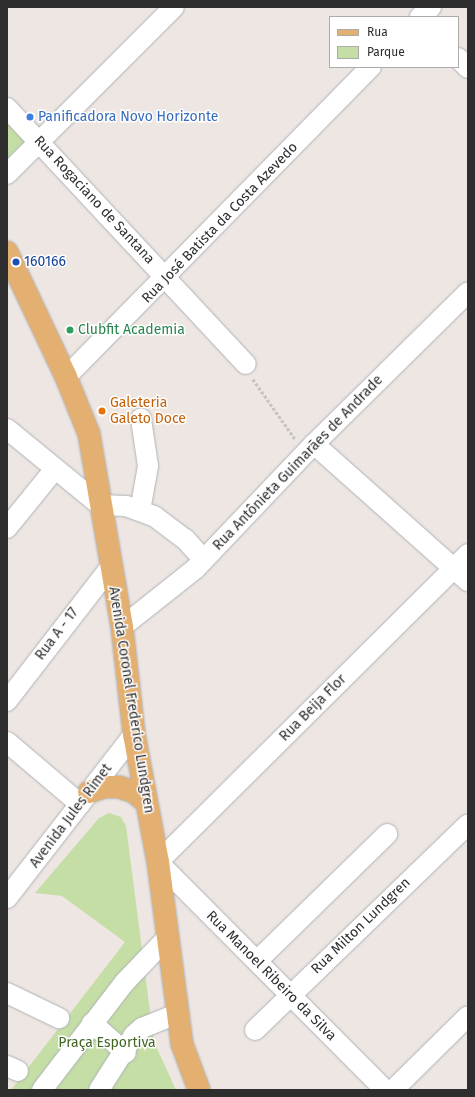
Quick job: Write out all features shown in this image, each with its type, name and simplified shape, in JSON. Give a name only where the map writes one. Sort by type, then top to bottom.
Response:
[{"type":"main road","name":"Avenida Coronel Frederico Lundgren","points":[[9,259],[66,377],[89,434],[109,569],[122,627],[134,734],[158,862],[166,939],[182,1044],[199,1090]]},
{"type":"main road","points":[[84,798],[104,787],[119,787],[134,792],[146,802]]},
{"type":"street","points":[[7,174],[39,140],[174,7]]},
{"type":"street","points":[[409,7],[418,16]]},
{"type":"street","points":[[420,16],[430,7]]},
{"type":"street","points":[[459,59],[468,68]]},
{"type":"street","name":"Rua José Batista da Costa Azevedo","points":[[66,377],[166,278],[370,68]]},
{"type":"street","name":"Rua Rogaciano de Santana","points":[[7,108],[39,140],[246,364]]},
{"type":"street","name":"Rua Antônieta Guimarães de Andrade","points":[[122,627],[172,591],[204,560],[310,448],[468,292]]},
{"type":"street","points":[[140,511],[148,466],[141,419]]},
{"type":"street","points":[[7,429],[100,505],[126,506],[154,516],[185,539],[204,560]]},
{"type":"street","points":[[310,448],[468,581]]},
{"type":"street","points":[[7,528],[55,469]]},
{"type":"street","name":"Rua Beija Flor","points":[[158,862],[468,554]]},
{"type":"street","name":"Rua A - 17","points":[[7,701],[109,569]]},
{"type":"street","name":"Avenida Jules Rimet","points":[[7,898],[134,734]]},
{"type":"street","points":[[7,742],[84,798]]},
{"type":"street","name":"Rua Milton Lundgren","points":[[255,1030],[468,824]]},
{"type":"street","points":[[257,961],[387,834]]},
{"type":"street","name":"Rua Manoel Ribeiro da Silva","points":[[158,862],[385,1090]]},
{"type":"street","points":[[42,1090],[92,1023],[166,939]]},
{"type":"street","points":[[7,992],[59,1018]]},
{"type":"street","points":[[99,1090],[142,1028],[177,1014]]},
{"type":"street","points":[[393,1090],[468,1016]]},
{"type":"street","points":[[92,1023],[126,1053]]},
{"type":"path","points":[[246,364],[284,427],[310,448]]},
{"type":"green space","points":[[7,99],[39,131],[7,162]]},
{"type":"green space","name":"Praça Esportiva","points":[[109,813],[121,817],[126,826],[154,1042],[176,1090],[11,1090],[125,942],[62,896],[35,893],[99,818]]},
{"type":"place","name":"Panificadora Novo Horizonte","points":[[30,117]]},
{"type":"place","name":"160166","points":[[16,262]]},
{"type":"place","name":"Clubfit Academia","points":[[70,330]]},
{"type":"place","name":"Galeteria Galeto Doce","points":[[102,411]]}]
